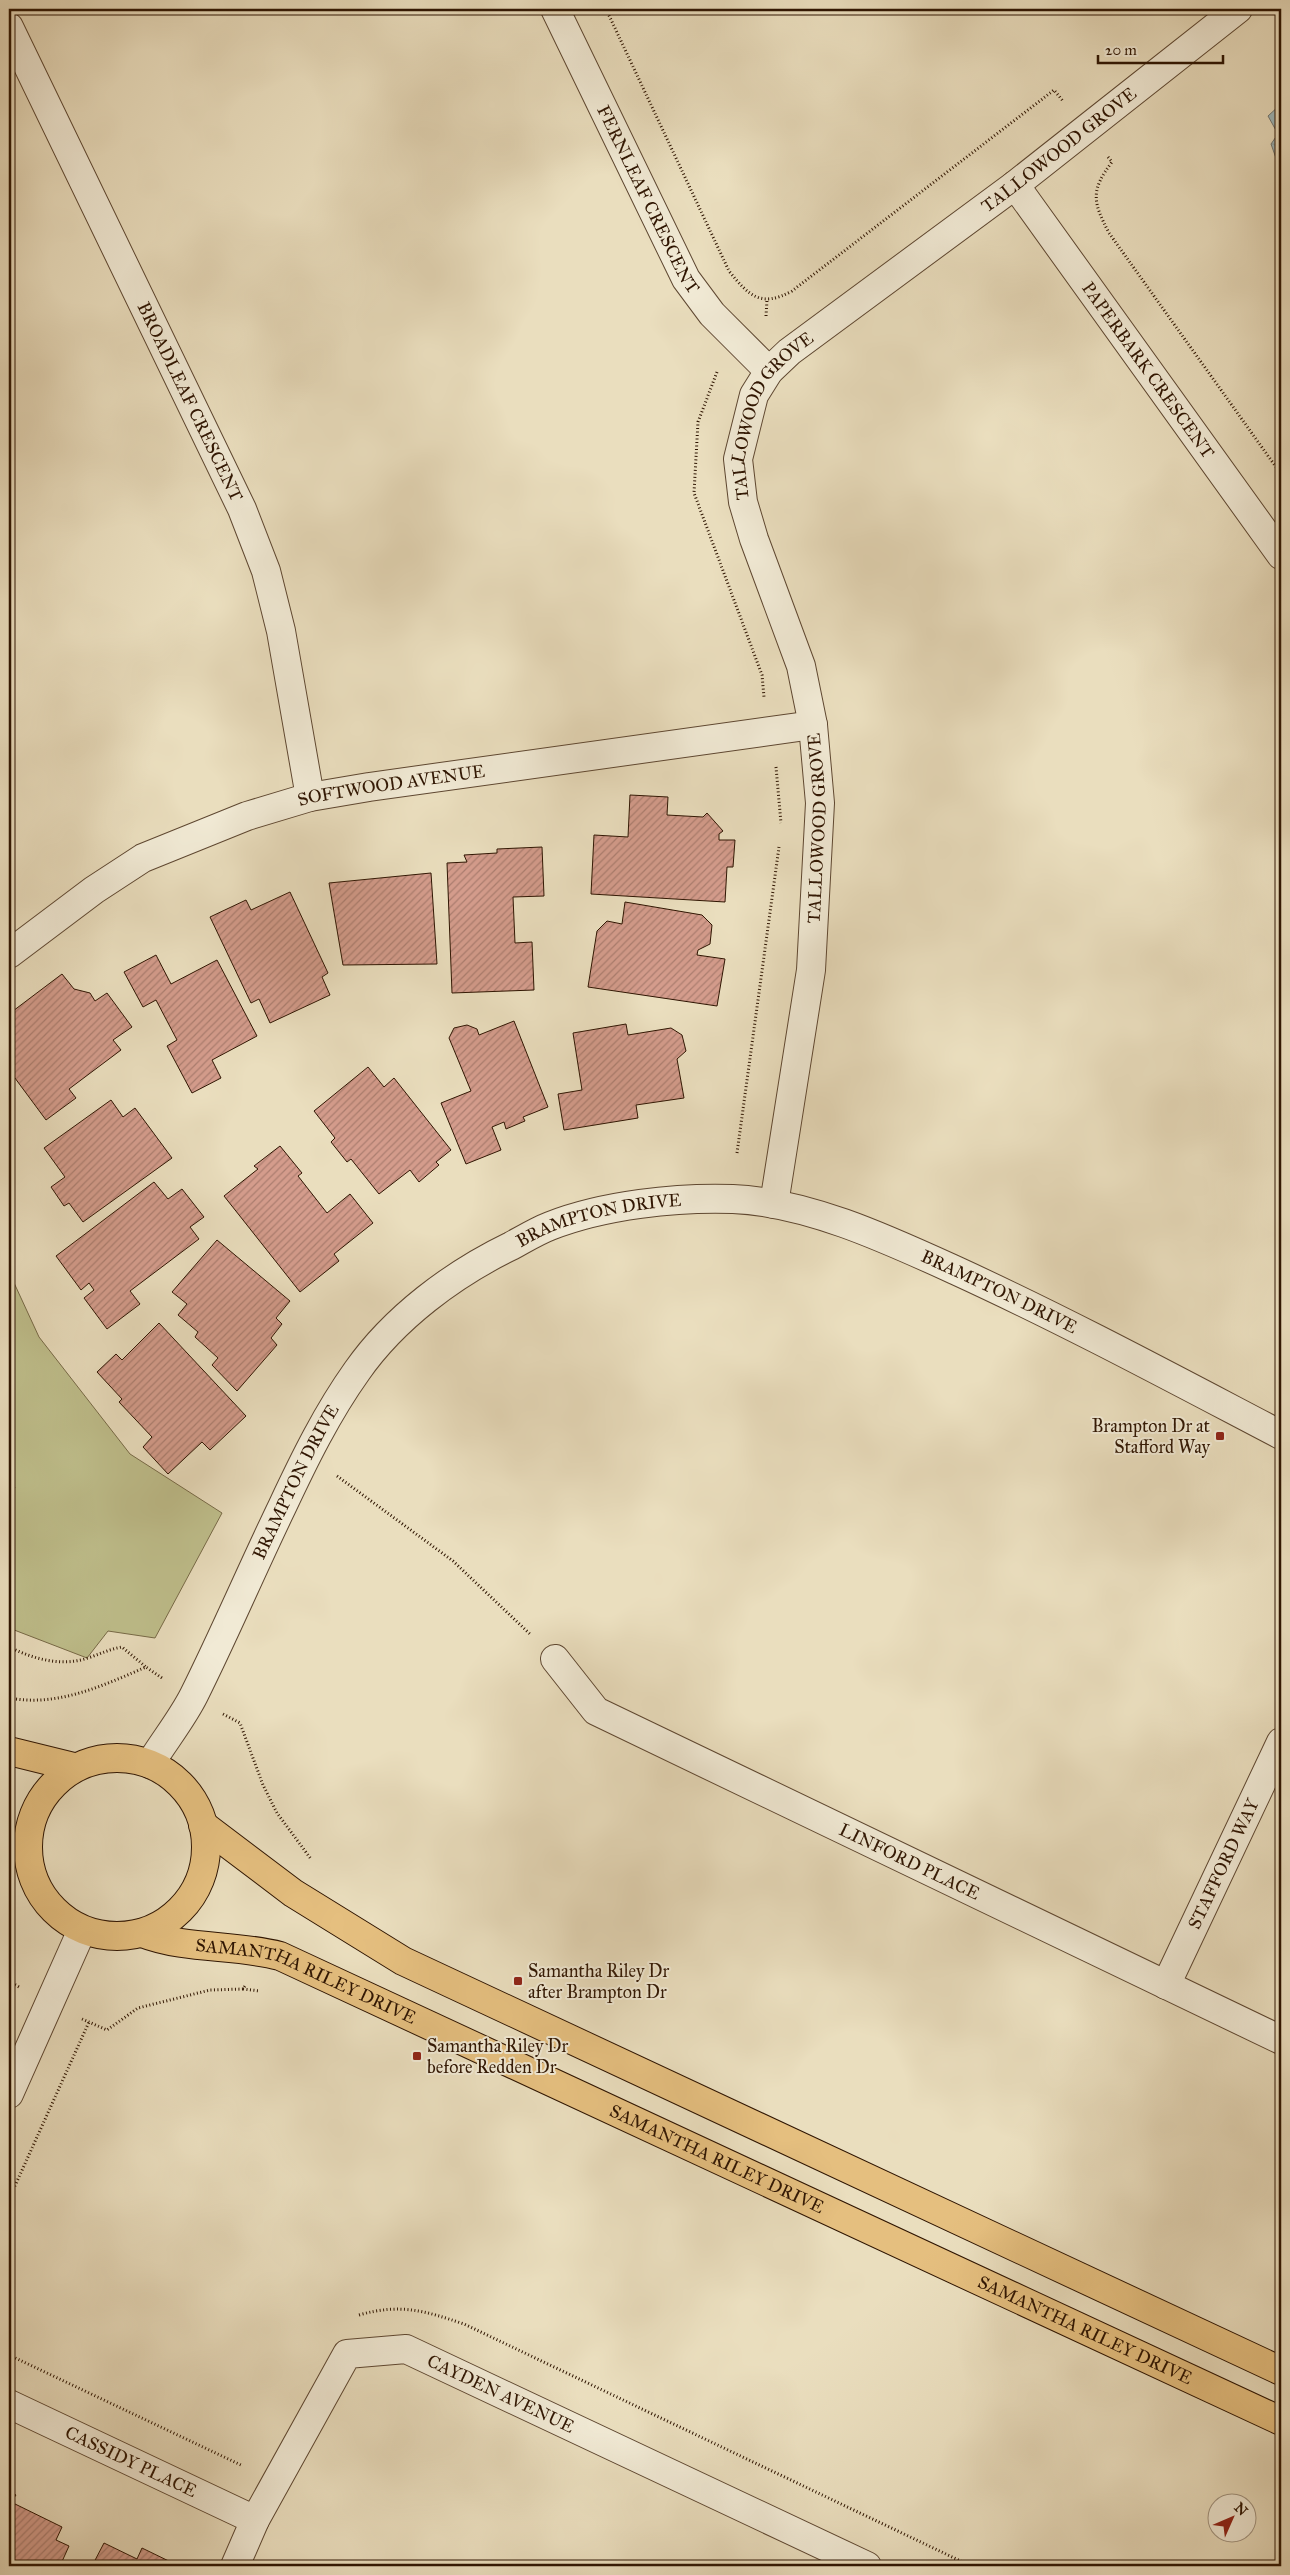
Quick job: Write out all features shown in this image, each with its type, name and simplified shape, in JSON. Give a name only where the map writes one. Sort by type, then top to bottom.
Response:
[{"type":"main road","points":[[9,1751],[74,1767]]},
{"type":"main road","points":[[125,1758],[150,1764],[174,1778],[192,1799],[204,1825],[206,1852],[200,1879],[187,1903],[167,1921],[142,1933],[112,1936],[82,1930],[60,1917],[43,1898],[31,1874],[27,1850],[30,1825],[36,1810],[54,1782],[74,1767],[99,1759],[125,1758]]},
{"type":"main road","points":[[204,1825],[293,1893],[403,1961],[1281,2371]]},
{"type":"main road","points":[[9,1857],[31,1874]]},
{"type":"main road","name":"SAMANTHA RILEY DRIVE","points":[[142,1933],[161,1940],[263,1952],[280,1956],[1281,2422]]},
{"type":"street","name":"FERNLEAF CRESCENT","points":[[555,9],[686,279],[712,314],[769,371]]},
{"type":"street","name":"TALLOWOOD GROVE","points":[[774,1204],[811,970],[820,803],[813,725],[800,666],[754,539],[743,502],[738,459],[754,395],[769,371],[789,352],[1015,184],[1238,9]]},
{"type":"street","name":"BROADLEAF CRESCENT","points":[[9,27],[246,517],[266,571],[281,631],[310,797]]},
{"type":"street","name":"PAPERBARK CRESCENT","points":[[1015,184],[1281,555]]},
{"type":"street","name":"SOFTWOOD AVENUE","points":[[9,954],[94,890],[143,858],[246,816],[310,797],[369,787],[813,725]]},
{"type":"street","name":"BRAMPTON DRIVE","points":[[150,1764],[192,1698],[307,1455],[357,1370],[380,1342],[442,1288],[483,1259],[551,1226],[626,1207],[692,1199],[735,1199],[774,1204],[839,1223],[914,1251],[1038,1308],[1281,1435]]},
{"type":"street","name":"LINFORD PLACE","points":[[555,1659],[596,1711],[1281,2040]]},
{"type":"street","name":"STAFFORD WAY","points":[[1166,1985],[1281,1742]]},
{"type":"street","points":[[9,2094],[82,1930]]},
{"type":"street","name":"CAYDEN AVENUE","points":[[235,2566],[254,2520],[347,2354],[406,2349],[822,2557],[867,2566]]},
{"type":"street","name":"CASSIDY PLACE","points":[[9,2404],[254,2520]]},
{"type":"path","points":[[307,1455],[453,1561],[555,1659]]},
{"type":"path","points":[[9,1467],[14,1489],[9,1508]]},
{"type":"path","points":[[9,1647],[32,1658],[61,1662],[87,1658],[106,1650],[122,1647],[146,1667]]},
{"type":"path","points":[[9,2199],[88,2022]]},
{"type":"green space","points":[[9,1272],[39,1337],[130,1454],[222,1513],[155,1638],[108,1631],[87,1658],[9,1628]]},
{"type":"water","points":[[1281,104],[1281,161],[1277,161],[1271,144],[1278,134],[1268,116]]},
{"type":"building","points":[[630,795],[668,797],[667,815],[703,817],[707,813],[723,831],[719,834],[719,840],[735,840],[733,867],[727,867],[725,902],[591,894],[594,835],[628,837]]},
{"type":"building","points":[[542,847],[544,896],[513,897],[515,943],[532,942],[534,990],[452,993],[447,863],[467,862],[464,855],[497,853],[497,849]]},
{"type":"building","points":[[431,873],[437,964],[343,965],[329,883]]},
{"type":"building","points":[[290,892],[328,973],[322,977],[330,995],[270,1023],[259,999],[251,1003],[210,917],[246,900],[251,910]]},
{"type":"building","points":[[625,902],[702,915],[712,925],[710,944],[698,950],[697,955],[725,959],[717,1006],[588,987],[597,931],[607,921],[622,924]]},
{"type":"building","points":[[156,955],[171,984],[217,960],[257,1036],[212,1060],[221,1078],[192,1093],[167,1046],[177,1040],[156,1000],[143,1007],[124,972]]},
{"type":"building","points":[[62,974],[74,989],[90,993],[95,1001],[107,993],[132,1027],[113,1040],[121,1050],[69,1089],[76,1098],[46,1120],[9,1070],[9,1014]]},
{"type":"building","points":[[514,1021],[548,1107],[523,1117],[525,1121],[506,1129],[504,1122],[492,1127],[501,1150],[466,1164],[441,1103],[471,1091],[449,1038],[454,1028],[467,1025],[477,1029],[479,1035]]},
{"type":"building","points":[[626,1024],[628,1035],[671,1028],[682,1035],[686,1051],[677,1059],[684,1098],[636,1105],[638,1118],[564,1130],[558,1094],[582,1090],[573,1033]]},
{"type":"building","points":[[368,1067],[384,1087],[394,1078],[451,1150],[436,1162],[439,1165],[419,1182],[410,1170],[379,1194],[351,1159],[347,1162],[331,1142],[335,1138],[314,1111]]},
{"type":"building","points":[[111,1100],[123,1117],[135,1108],[172,1158],[83,1222],[69,1203],[64,1206],[51,1187],[65,1177],[44,1148]]},
{"type":"building","points":[[280,1146],[302,1173],[298,1176],[327,1213],[350,1194],[373,1223],[334,1254],[339,1261],[300,1292],[224,1196],[258,1169],[254,1166]]},
{"type":"building","points":[[154,1182],[168,1199],[182,1189],[204,1217],[190,1227],[199,1239],[130,1291],[140,1304],[107,1329],[84,1298],[94,1290],[89,1283],[81,1290],[56,1256]]},
{"type":"building","points":[[217,1240],[290,1301],[276,1318],[282,1324],[271,1338],[277,1345],[237,1391],[212,1365],[218,1358],[195,1337],[198,1332],[178,1315],[187,1304],[172,1292]]},
{"type":"building","points":[[159,1323],[246,1416],[210,1450],[202,1442],[168,1474],[143,1447],[152,1437],[119,1402],[122,1399],[97,1372],[116,1354],[122,1360]]},
{"type":"building","points":[[9,2491],[16,2495],[11,2502],[62,2527],[56,2540],[69,2546],[60,2566],[18,2566],[9,2562]]},
{"type":"building","points":[[104,2543],[137,2559],[142,2548],[179,2566],[92,2566]]},
{"type":"place","name":"Brampton Dr at Stafford Way","points":[[1220,1436]]},
{"type":"place","name":"Samantha Riley Dr after Brampton Dr","points":[[518,1981]]},
{"type":"place","name":"Samantha Riley Dr before Redden Dr","points":[[417,2056]]}]
